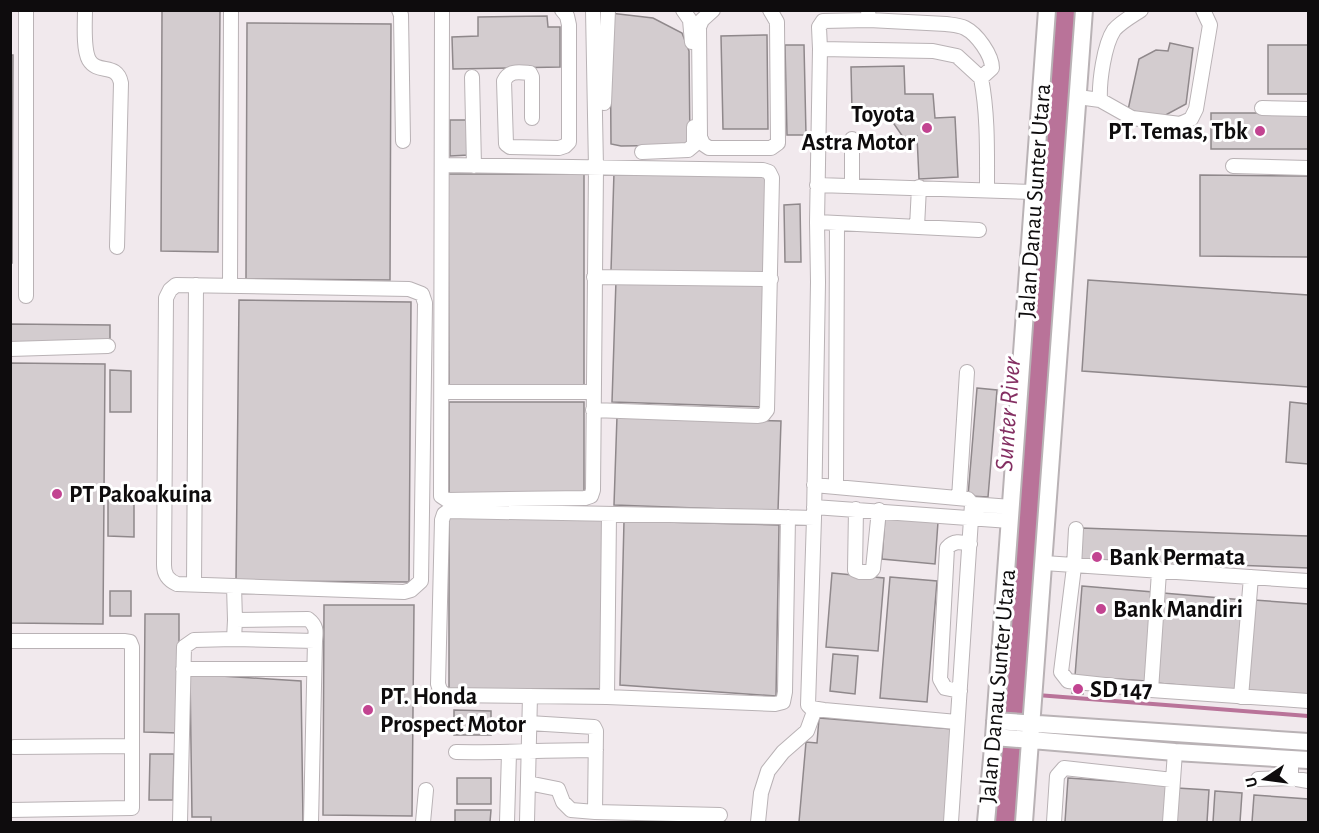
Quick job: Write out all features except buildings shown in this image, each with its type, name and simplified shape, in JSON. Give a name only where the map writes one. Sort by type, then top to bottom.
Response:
[{"type":"main road","name":"Jalan Danau Sunter Utara","points":[[986,822],[999,729],[1011,514],[1047,10]]},
{"type":"main road","name":"Jalan Danau Sunter Utara","points":[[1024,822],[1026,731],[1034,694],[1084,10]]},
{"type":"main road","points":[[999,729],[1308,742]]},
{"type":"main road","points":[[1026,731],[1175,752],[1300,760]]},
{"type":"lane","points":[[26,10],[26,296]]},
{"type":"lane","points":[[85,10],[87,54],[90,62],[94,66],[115,71],[122,83],[117,246]]},
{"type":"lane","points":[[230,285],[231,10]]},
{"type":"lane","points":[[399,10],[401,15],[403,141]]},
{"type":"lane","points":[[442,10],[441,496],[447,500],[585,498],[591,496],[593,490],[596,168],[593,10]]},
{"type":"lane","points":[[532,118],[532,77],[530,74],[511,73],[507,75],[504,81],[506,144],[510,147],[559,148],[569,142],[569,25],[567,16],[562,10]]},
{"type":"lane","points":[[604,103],[608,10]]},
{"type":"lane","points":[[642,152],[688,150],[694,145],[693,50],[690,20],[683,10]]},
{"type":"lane","points":[[713,10],[702,20],[699,27],[700,137],[703,144],[709,148],[771,148],[778,143],[777,22],[770,10]]},
{"type":"lane","points":[[1100,100],[1110,37],[1122,23],[1141,10]]},
{"type":"lane","points":[[1078,97],[1100,100],[1132,118],[1180,124],[1191,119],[1196,109],[1210,25],[1203,10]]},
{"type":"lane","points":[[957,722],[815,709],[811,708],[807,702],[814,512],[819,27],[823,21],[869,15],[968,29],[992,62],[992,68],[981,78]]},
{"type":"lane","points":[[820,49],[933,51],[957,56],[981,78],[986,99],[987,189]]},
{"type":"lane","points":[[472,77],[474,166]]},
{"type":"lane","points":[[1262,108],[1308,109]]},
{"type":"lane","points":[[852,140],[852,186]]},
{"type":"lane","points":[[443,165],[764,170],[769,172],[772,178],[771,279],[766,410],[763,415],[593,410]]},
{"type":"lane","points":[[1233,166],[1308,168]]},
{"type":"lane","points":[[817,185],[1035,192]]},
{"type":"lane","points":[[917,227],[919,187]]},
{"type":"lane","points":[[818,222],[979,230]]},
{"type":"lane","points":[[836,486],[837,223]]},
{"type":"lane","points":[[594,277],[771,279]]},
{"type":"lane","points":[[176,285],[196,285],[409,290],[422,294],[425,303],[421,581],[411,590],[404,592],[177,584],[171,582],[164,573],[166,298],[176,285]]},
{"type":"lane","points":[[194,585],[196,285]]},
{"type":"lane","points":[[10,348],[108,346]]},
{"type":"lane","points":[[951,822],[970,544],[967,506],[967,372]]},
{"type":"lane","points":[[443,392],[593,392]]},
{"type":"lane","points":[[814,485],[836,486],[1011,514]]},
{"type":"lane","points":[[789,517],[783,702],[775,704],[607,697],[445,695],[440,690],[438,684],[444,514],[448,511],[789,517],[814,512],[856,509],[967,506]]},
{"type":"lane","points":[[856,509],[855,570],[860,572],[870,572],[873,569],[879,510]]},
{"type":"lane","points":[[607,697],[609,514]]},
{"type":"lane","points":[[1076,529],[1074,567],[1061,672],[1068,681],[1150,690],[1308,701]]},
{"type":"lane","points":[[960,691],[945,688],[940,679],[947,548],[951,543],[957,541],[970,544]]},
{"type":"lane","points":[[1044,563],[1074,567],[1308,581]]},
{"type":"lane","points":[[1150,690],[1159,572]]},
{"type":"lane","points":[[1241,697],[1251,578]]},
{"type":"lane","points":[[234,586],[234,639]]},
{"type":"lane","points":[[235,620],[308,619],[316,629],[311,822]]},
{"type":"lane","points":[[180,822],[184,647],[188,642],[194,640],[315,641]]},
{"type":"lane","points":[[10,641],[130,642],[132,647],[131,822]]},
{"type":"lane","points":[[183,669],[314,669]]},
{"type":"lane","points":[[527,822],[530,696]]},
{"type":"lane","points":[[758,822],[761,793],[768,771],[783,752],[807,731],[815,709]]},
{"type":"lane","points":[[530,723],[594,727],[596,732],[595,812]]},
{"type":"lane","points":[[14,747],[132,746]]},
{"type":"lane","points":[[456,752],[596,750]]},
{"type":"lane","points":[[1170,822],[1175,752]]},
{"type":"lane","points":[[507,822],[509,753]]},
{"type":"lane","points":[[1291,778],[1300,760]]},
{"type":"lane","points":[[1054,822],[1057,776],[1064,768],[1173,780]]},
{"type":"lane","points":[[1257,779],[1291,778],[1308,781]]},
{"type":"lane","points":[[528,783],[558,789],[571,816],[595,812],[720,815]]},
{"type":"lane","points":[[423,822],[426,790]]},
{"type":"lane","points":[[10,810],[132,808]]},
{"type":"waterway","name":"Sunter River","points":[[1005,822],[1067,10]]},
{"type":"waterway","points":[[1014,694],[1030,695]]},
{"type":"waterway","points":[[1037,695],[1308,716]]},
{"type":"place","name":"Toyota Astra Motor","points":[[927,128]]},
{"type":"place","name":"PT. Temas, Tbk","points":[[1260,131]]},
{"type":"place","name":"PT Pakoakuina","points":[[57,494]]},
{"type":"place","name":"Bank Permata","points":[[1097,557]]},
{"type":"place","name":"Bank Mandiri","points":[[1101,609]]},
{"type":"place","name":"SD 147","points":[[1078,689]]},
{"type":"place","name":"PT. Honda Prospect Motor","points":[[368,710]]}]
